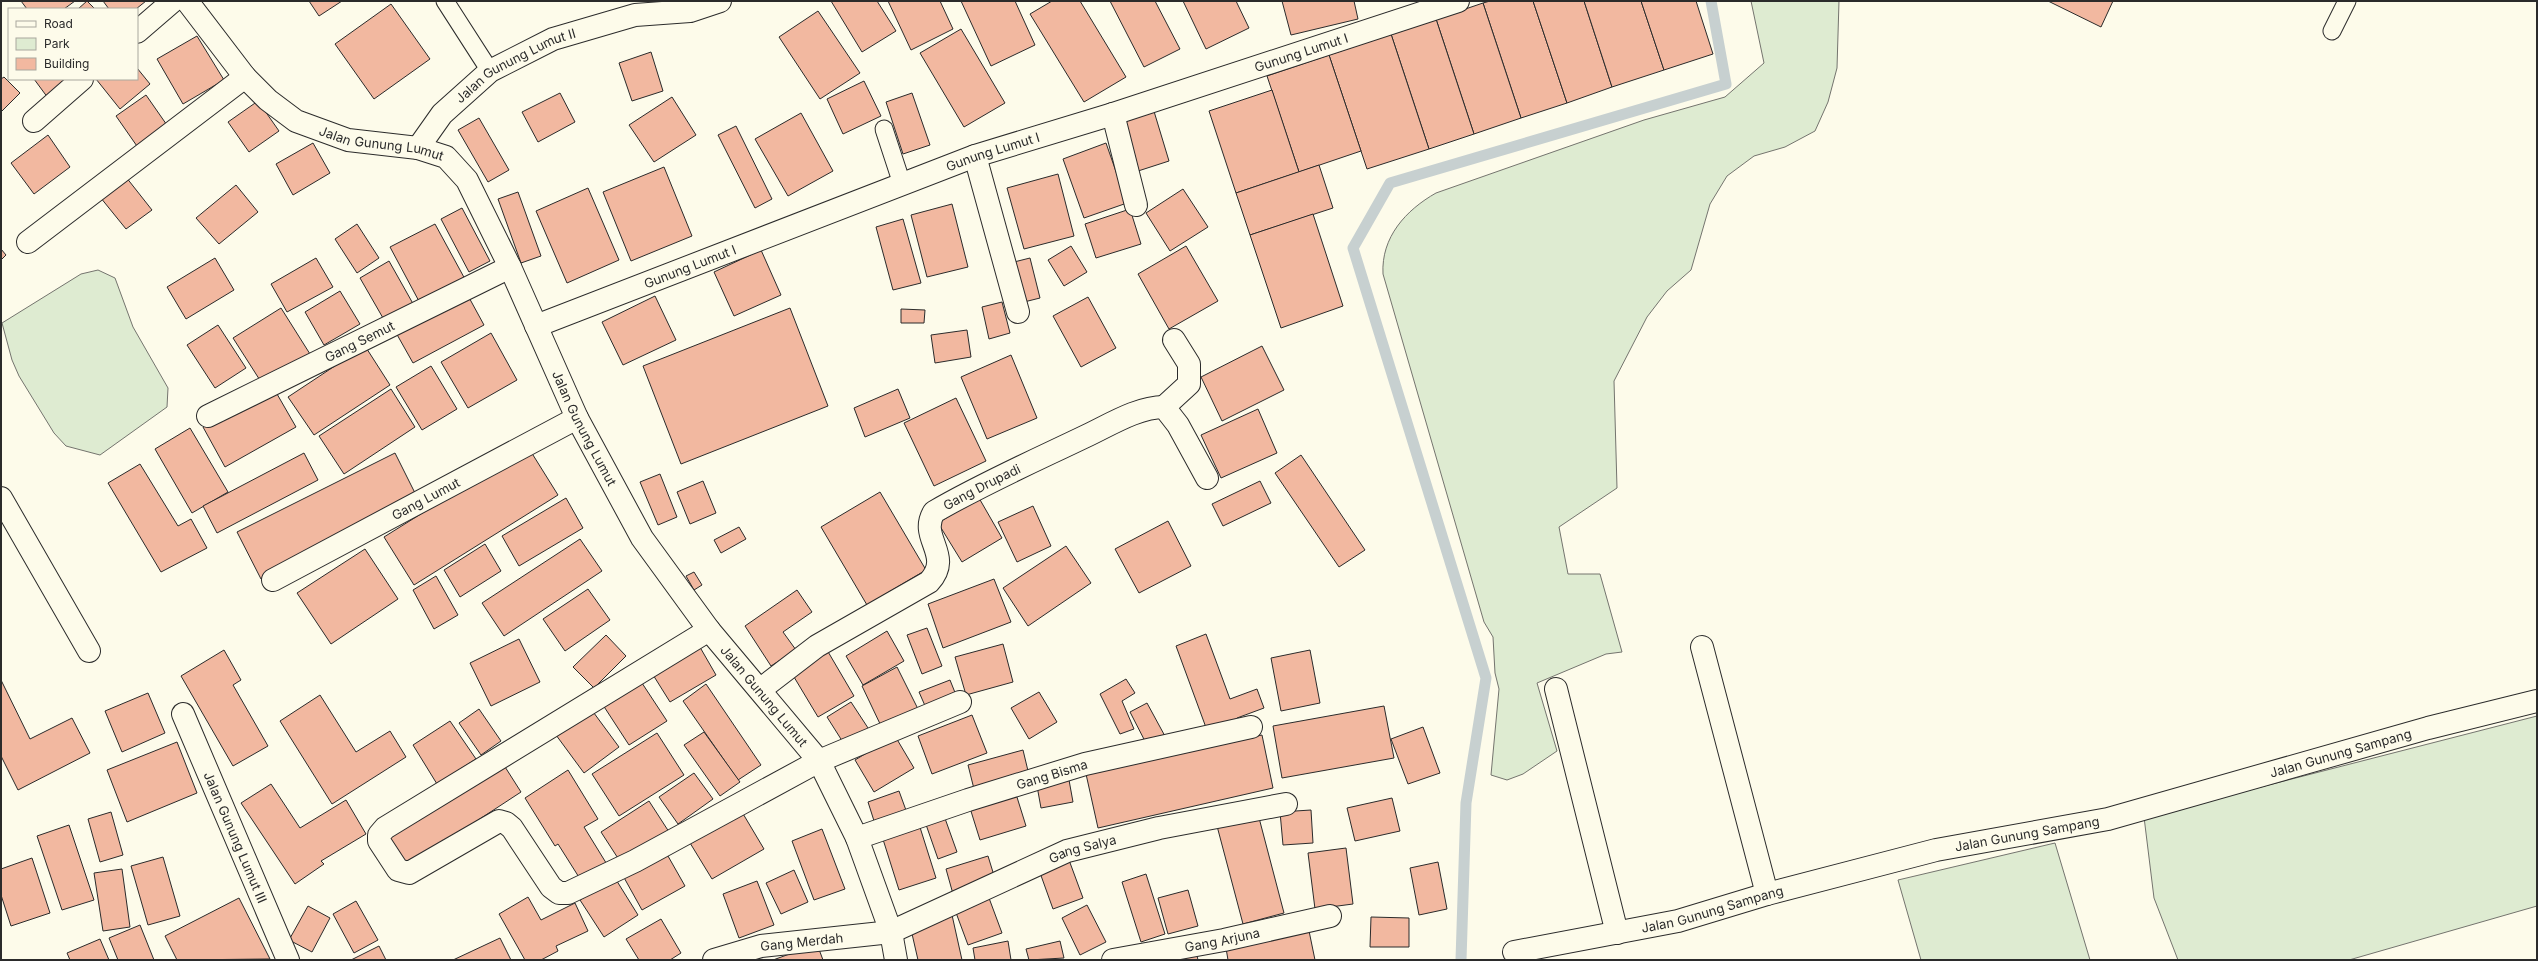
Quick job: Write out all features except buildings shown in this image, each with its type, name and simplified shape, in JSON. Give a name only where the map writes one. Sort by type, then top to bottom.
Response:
[{"type":"street","points":[[138,31],[173,1]]},
{"type":"street","name":"Jalan Gunung Lumut","points":[[187,1],[244,77],[268,100],[296,121],[348,140],[418,148],[446,156],[467,180],[510,268],[577,418],[642,538],[709,630],[819,761],[857,838],[891,932],[896,960]]},
{"type":"street","name":"Jalan Gunung Lumut II","points":[[418,148],[442,114],[490,71],[553,39],[632,8],[690,11],[720,1]]},
{"type":"street","name":"Gunung Lumut I","points":[[536,326],[975,156],[1113,114],[1458,1]]},
{"type":"street","points":[[28,242],[244,77]]},
{"type":"street","points":[[34,121],[81,80]]},
{"type":"street","points":[[1113,114],[1136,205]]},
{"type":"street","points":[[975,156],[1018,312]]},
{"type":"street","name":"Gang Semut","points":[[208,416],[510,268]]},
{"type":"street","points":[[1174,340],[1189,364],[1189,384],[1164,407],[1178,425],[1207,478]]},
{"type":"street","name":"Gang Drupadi","points":[[760,689],[817,646],[929,582],[937,573],[939,562],[929,530],[929,521],[934,512],[953,501],[1119,421],[1155,407],[1164,407]]},
{"type":"street","name":"Gang Lumut","points":[[273,580],[577,418]]},
{"type":"street","points":[[1,498],[89,651]]},
{"type":"street","points":[[709,630],[385,828],[379,835],[379,842],[398,870],[409,873],[499,821],[506,823],[512,828],[551,887],[559,893],[568,893],[635,861],[819,761],[960,702]]},
{"type":"street","points":[[1702,647],[1767,894]]},
{"type":"street","points":[[1556,689],[1617,933]]},
{"type":"street","name":"Jalan Gunung Sampang","points":[[1514,952],[1553,953],[1617,933],[1678,921],[1767,894],[1936,850],[2108,819],[2428,728],[2537,701]]},
{"type":"street","name":"Jalan Gunung Lumut III","points":[[183,714],[288,960]]},
{"type":"street","name":"Gang Bisma","points":[[857,838],[968,800],[1085,764],[1251,727]]},
{"type":"street","name":"Gang Salya","points":[[891,932],[1067,852],[1159,828],[1286,804]]},
{"type":"street","name":"Gang Arjuna","points":[[1113,960],[1224,940],[1330,916]]},
{"type":"street","name":"Gang Merdah","points":[[714,960],[761,946],[891,932]]},
{"type":"lane","points":[[445,1],[490,71]]},
{"type":"lane","points":[[2332,31],[2346,1]]},
{"type":"lane","points":[[884,129],[902,184]]},
{"type":"green space","points":[[1751,1],[1839,1],[1837,68],[1828,102],[1815,131],[1785,147],[1754,156],[1727,176],[1710,204],[1691,270],[1667,291],[1647,317],[1614,381],[1617,488],[1559,527],[1568,574],[1600,574],[1622,652],[1606,654],[1537,683],[1557,751],[1523,774],[1507,780],[1491,775],[1499,689],[1495,673],[1493,637],[1484,622],[1383,274],[1383,261],[1386,248],[1391,237],[1406,216],[1436,193],[1644,120],[1725,97],[1764,63]]},
{"type":"green space","points":[[98,270],[115,278],[133,327],[168,388],[167,407],[100,455],[66,446],[54,433],[19,376],[12,360],[2,323],[81,274]]},
{"type":"green space","points":[[2537,716],[2537,906],[2349,960],[2178,960],[2154,898],[2144,817]]},
{"type":"green space","points":[[2055,843],[2090,960],[1921,960],[1898,880]]},
{"type":"waterway","points":[[1461,960],[1466,803],[1486,678],[1353,248],[1390,183],[1726,84],[1711,1]]}]
